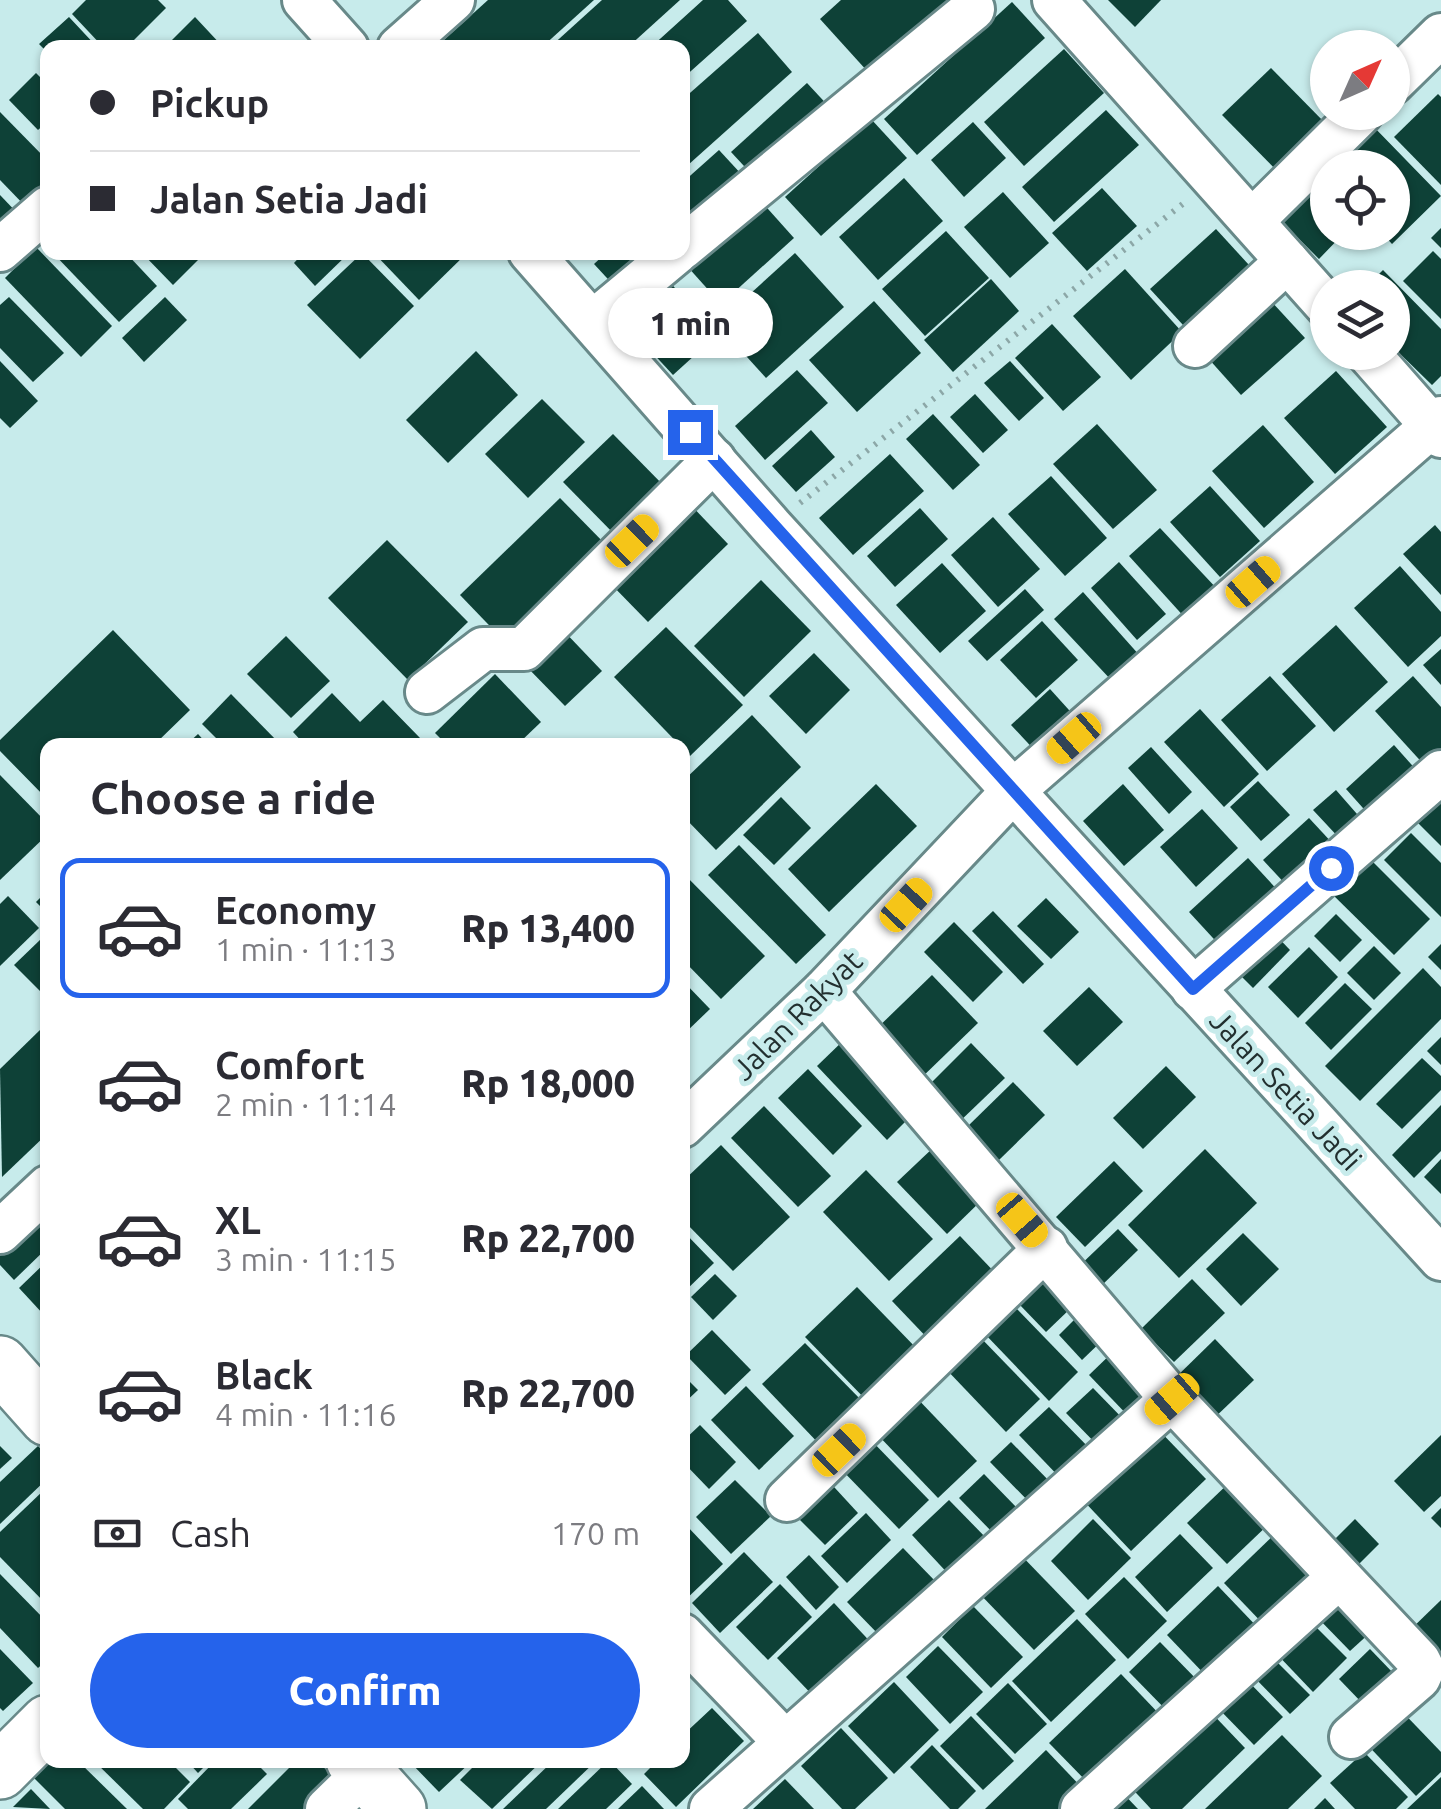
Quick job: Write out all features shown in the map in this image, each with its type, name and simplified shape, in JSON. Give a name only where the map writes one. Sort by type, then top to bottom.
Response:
[{"type":"street","points":[[407,40],[454,0]]},
{"type":"street","points":[[1054,0],[1310,287]]},
{"type":"street","points":[[690,242],[973,8]]},
{"type":"street","points":[[1410,65],[1441,35]]},
{"type":"street","points":[[1252,220],[1344,130]]},
{"type":"street","points":[[0,250],[40,215]]},
{"type":"street","name":"Jalan Setia Jadi","points":[[537,260],[771,526],[1441,1258]]},
{"type":"street","points":[[593,322],[668,260]]},
{"type":"street","points":[[1195,346],[1287,261]]},
{"type":"street","points":[[1384,370],[1438,427]]},
{"type":"street","name":"Jalan Rakyat","points":[[690,1118],[824,991],[1014,790],[1438,427]]},
{"type":"street","points":[[427,692],[483,649],[524,648],[714,460]]},
{"type":"street","points":[[1193,989],[1441,772]]},
{"type":"street","points":[[824,991],[1172,1399],[1423,1669],[1352,1737]]},
{"type":"street","points":[[0,1232],[40,1194]]},
{"type":"street","points":[[787,1500],[1046,1248]]},
{"type":"street","points":[[711,1809],[1172,1399]]},
{"type":"street","points":[[1082,1809],[1339,1577]]},
{"type":"street","points":[[690,1643],[784,1742]]},
{"type":"street","points":[[0,1771],[40,1732]]},
{"type":"path","points":[[771,526],[1215,180]]},
{"type":"building","points":[[86,0],[158,0],[166,8],[134,40],[96,40],[72,14]]},
{"type":"building","points":[[488,0],[594,0],[550,40],[444,40]]},
{"type":"building","points":[[602,0],[680,0],[636,40],[558,40]]},
{"type":"building","points":[[703,0],[728,0],[747,21],[690,72],[690,40],[659,40]]},
{"type":"building","points":[[841,0],[948,0],[868,72],[820,19]]},
{"type":"building","points":[[1108,0],[1161,0],[1135,27]]},
{"type":"building","points":[[1012,2],[1045,38],[917,155],[884,119]]},
{"type":"building","points":[[69,17],[91,40],[43,40]]},
{"type":"building","points":[[195,17],[217,40],[172,40]]},
{"type":"building","points":[[758,33],[792,72],[690,163],[690,93]]},
{"type":"building","points":[[1064,49],[1104,93],[1024,166],[984,122]]},
{"type":"building","points":[[1271,68],[1310,108],[1310,130],[1328,130],[1282,176],[1222,115]]},
{"type":"building","points":[[36,73],[40,77],[40,128],[38,130],[9,100]]},
{"type":"building","points":[[807,83],[833,111],[757,180],[731,152]]},
{"type":"building","points":[[1438,94],[1441,97],[1441,185],[1394,137],[1401,130],[1410,130],[1410,121]]},
{"type":"building","points":[[1106,110],[1139,145],[1054,222],[1022,187]]},
{"type":"building","points":[[0,112],[40,153],[40,200],[29,210],[0,180]]},
{"type":"building","points":[[871,119],[907,158],[821,236],[785,197]]},
{"type":"building","points":[[973,122],[1006,158],[964,197],[931,160]]},
{"type":"building","points":[[1365,130],[1377,130],[1396,150],[1345,150]]},
{"type":"building","points":[[719,150],[743,176],[690,224],[690,176]]},
{"type":"building","points":[[1410,164],[1441,196],[1410,226]]},
{"type":"building","points":[[904,178],[943,221],[878,280],[839,237]]},
{"type":"building","points":[[1310,184],[1310,250],[1276,216]]},
{"type":"building","points":[[1102,188],[1137,226],[1087,271],[1052,233]]},
{"type":"building","points":[[1003,192],[1049,243],[1010,278],[964,227]]},
{"type":"building","points":[[0,195],[22,218],[0,238]]},
{"type":"building","points":[[759,199],[794,238],[721,304],[686,265]]},
{"type":"building","points":[[1441,228],[1441,248],[1431,238]]},
{"type":"building","points":[[1216,229],[1260,277],[1194,337],[1150,289]]},
{"type":"building","points":[[946,231],[989,278],[925,336],[882,289]]},
{"type":"building","points":[[36,247],[40,260],[49,260],[112,326],[81,357],[5,278]]},
{"type":"building","points":[[1310,250],[1328,250],[1319,259]]},
{"type":"building","points":[[1433,251],[1441,259],[1441,319],[1410,288],[1410,274]]},
{"type":"building","points":[[795,253],[844,307],[766,378],[717,324]]},
{"type":"building","points":[[60,260],[133,260],[157,286],[119,322]]},
{"type":"building","points":[[149,260],[198,260],[173,285]]},
{"type":"building","points":[[297,260],[342,260],[315,286],[294,263]]},
{"type":"building","points":[[355,260],[369,260],[414,306],[360,359],[307,305]]},
{"type":"building","points":[[381,260],[460,260],[419,300]]},
{"type":"building","points":[[598,260],[650,260],[618,290],[594,264]]},
{"type":"building","points":[[658,269],[717,335],[673,375],[613,310]]},
{"type":"building","points":[[1125,269],[1182,332],[1131,380],[1073,316]]},
{"type":"building","points":[[991,279],[1019,311],[953,372],[924,340]]},
{"type":"building","points":[[9,297],[64,353],[33,382],[0,348],[0,305]]},
{"type":"building","points":[[165,297],[187,320],[144,362],[122,338]]},
{"type":"building","points":[[1410,297],[1441,329],[1441,376],[1432,385],[1410,364]]},
{"type":"building","points":[[1270,300],[1305,338],[1241,395],[1207,357]]},
{"type":"building","points":[[874,301],[921,353],[857,412],[809,360]]},
{"type":"building","points":[[1052,324],[1101,377],[1063,411],[1015,358]]},
{"type":"building","points":[[476,351],[518,395],[448,463],[406,420]]},
{"type":"building","points":[[0,361],[38,401],[10,428],[0,418]]},
{"type":"building","points":[[1010,361],[1044,398],[1019,421],[984,383]]},
{"type":"building","points":[[797,370],[828,403],[765,460],[735,426]]},
{"type":"building","points":[[1336,371],[1387,427],[1335,474],[1284,418]]},
{"type":"building","points":[[975,394],[1008,430],[983,453],[950,417]]},
{"type":"building","points":[[542,399],[585,442],[528,498],[485,454]]},
{"type":"building","points":[[933,414],[980,465],[953,490],[906,439]]},
{"type":"building","points":[[1097,424],[1157,490],[1113,529],[1053,464]]},
{"type":"building","points":[[1263,425],[1314,482],[1264,528],[1212,471]]},
{"type":"building","points":[[811,430],[835,457],[796,492],[772,466]]},
{"type":"building","points":[[613,434],[670,492],[620,540],[563,482]]},
{"type":"building","points":[[890,454],[924,491],[853,555],[819,518]]},
{"type":"building","points":[[1051,476],[1107,538],[1065,576],[1008,514]]},
{"type":"building","points":[[1210,486],[1260,541],[1220,577],[1170,522]]},
{"type":"building","points":[[560,498],[611,550],[511,648],[460,595]]},
{"type":"building","points":[[687,501],[728,544],[648,622],[607,580]]},
{"type":"building","points":[[920,508],[948,539],[895,587],[867,556]]},
{"type":"building","points":[[993,517],[1040,569],[998,607],[951,555]]},
{"type":"building","points":[[1435,525],[1441,532],[1441,595],[1403,554]]},
{"type":"building","points":[[1160,528],[1219,591],[1187,620],[1129,556]]},
{"type":"building","points":[[387,540],[468,622],[408,680],[328,598]]},
{"type":"building","points":[[1119,562],[1166,614],[1137,640],[1091,588]]},
{"type":"building","points":[[942,563],[986,611],[940,653],[896,605]]},
{"type":"building","points":[[1400,566],[1441,612],[1441,636],[1408,667],[1354,608]]},
{"type":"building","points":[[761,580],[811,631],[744,697],[694,646]]},
{"type":"building","points":[[1025,589],[1044,610],[987,661],[968,641]]},
{"type":"building","points":[[1083,592],[1141,657],[1113,682],[1054,619]]},
{"type":"building","points":[[1042,621],[1078,660],[1036,698],[1000,660]]},
{"type":"building","points":[[1336,625],[1388,682],[1334,732],[1282,674]]},
{"type":"building","points":[[560,627],[602,671],[565,706],[522,662]]},
{"type":"building","points":[[666,627],[743,705],[690,756],[690,738],[673,738],[614,677]]},
{"type":"building","points":[[113,630],[190,710],[161,738],[40,738],[40,792],[0,751],[0,740]]},
{"type":"building","points":[[286,636],[330,681],[291,718],[247,674]]},
{"type":"building","points":[[1441,649],[1441,685],[1423,665]]},
{"type":"building","points":[[814,653],[850,690],[806,734],[769,696]]},
{"type":"building","points":[[495,674],[541,722],[524,738],[440,738],[435,733]]},
{"type":"building","points":[[1270,676],[1316,726],[1267,771],[1221,720]]},
{"type":"building","points":[[1413,676],[1441,707],[1441,755],[1427,768],[1375,711]]},
{"type":"building","points":[[1050,689],[1078,720],[1039,755],[1011,725]]},
{"type":"building","points":[[332,693],[360,722],[383,700],[420,738],[299,738],[293,732]]},
{"type":"building","points":[[231,694],[274,738],[216,738],[202,724]]},
{"type":"building","points":[[1200,709],[1259,774],[1224,807],[1164,742]]},
{"type":"building","points":[[752,715],[801,767],[716,850],[690,823],[690,774]]},
{"type":"building","points":[[1394,745],[1419,773],[1371,817],[1346,789]]},
{"type":"building","points":[[1151,747],[1192,792],[1169,814],[1128,768]]},
{"type":"building","points":[[0,775],[40,816],[40,842],[0,880]]},
{"type":"building","points":[[1258,781],[1290,815],[1261,841],[1230,807]]},
{"type":"building","points":[[876,784],[917,826],[829,912],[788,869]]},
{"type":"building","points":[[1123,784],[1164,830],[1124,866],[1083,821]]},
{"type":"building","points":[[1336,790],[1364,822],[1342,841],[1313,810]]},
{"type":"building","points":[[1441,793],[1441,846],[1414,819]]},
{"type":"building","points":[[781,797],[811,828],[774,865],[743,835]]},
{"type":"building","points":[[1202,809],[1238,848],[1196,887],[1160,847]]},
{"type":"building","points":[[1309,818],[1335,846],[1289,888],[1263,860]]},
{"type":"building","points":[[1411,833],[1441,863],[1441,917],[1384,860]]},
{"type":"building","points":[[739,845],[826,935],[796,964],[708,875]]},
{"type":"building","points":[[1367,856],[1430,919],[1394,955],[1330,892]]},
{"type":"building","points":[[1248,858],[1283,896],[1224,950],[1189,912]]},
{"type":"building","points":[[690,880],[765,956],[721,999],[690,967]]},
{"type":"building","points":[[8,896],[39,928],[0,966],[0,904]]},
{"type":"building","points":[[1046,898],[1079,932],[1051,959],[1017,926]]},
{"type":"building","points":[[993,911],[1044,964],[1023,984],[972,931]]},
{"type":"building","points":[[1336,914],[1362,940],[1340,962],[1314,936]]},
{"type":"building","points":[[954,922],[1003,972],[973,1002],[924,952]]},
{"type":"building","points":[[1268,927],[1290,950],[1253,988],[1230,965]]},
{"type":"building","points":[[40,940],[40,991],[14,965]]},
{"type":"building","points":[[1441,944],[1441,970],[1428,957]]},
{"type":"building","points":[[1374,946],[1401,973],[1374,1000],[1347,973]]},
{"type":"building","points":[[1309,947],[1338,977],[1298,1018],[1268,987]]},
{"type":"building","points":[[1423,968],[1441,987],[1441,1019],[1360,1101],[1325,1066]]},
{"type":"building","points":[[932,975],[978,1023],[917,1082],[870,1035]]},
{"type":"building","points":[[1345,983],[1372,1009],[1331,1050],[1305,1023]]},
{"type":"building","points":[[1089,987],[1123,1022],[1077,1066],[1043,1031]]},
{"type":"building","points":[[690,988],[710,1009],[690,1028]]},
{"type":"building","points":[[40,1030],[40,1141],[2,1177],[0,1069]]},
{"type":"building","points":[[1441,1037],[1441,1065],[1427,1051]]},
{"type":"building","points":[[846,1038],[916,1111],[887,1140],[817,1066]]},
{"type":"building","points":[[971,1043],[1005,1078],[956,1125],[923,1091]]},
{"type":"building","points":[[1422,1058],[1441,1076],[1441,1090],[1402,1129],[1376,1104]]},
{"type":"building","points":[[1166,1066],[1196,1097],[1143,1149],[1113,1118]]},
{"type":"building","points":[[808,1069],[862,1126],[833,1155],[778,1098]]},
{"type":"building","points":[[1013,1082],[1045,1115],[999,1160],[967,1127]]},
{"type":"building","points":[[1441,1105],[1441,1151],[1414,1178],[1392,1155]]},
{"type":"building","points":[[764,1106],[831,1176],[798,1207],[731,1138]]},
{"type":"building","points":[[721,1145],[790,1217],[733,1271],[690,1227],[690,1174]]},
{"type":"building","points":[[935,1146],[985,1197],[947,1234],[897,1182]]},
{"type":"building","points":[[1205,1149],[1257,1203],[1179,1278],[1128,1225]]},
{"type":"building","points":[[1441,1159],[1441,1194],[1424,1177]]},
{"type":"building","points":[[1114,1161],[1143,1191],[1085,1247],[1056,1217]]},
{"type":"building","points":[[866,1170],[933,1239],[889,1281],[823,1212]]},
{"type":"building","points":[[40,1202],[40,1255],[14,1280],[0,1265],[0,1240]]},
{"type":"building","points":[[1118,1229],[1138,1250],[1096,1291],[1075,1270]]},
{"type":"building","points":[[1243,1233],[1279,1269],[1241,1306],[1206,1269]]},
{"type":"building","points":[[960,1236],[1002,1280],[934,1345],[892,1301]]},
{"type":"building","points":[[690,1238],[714,1263],[690,1286]]},
{"type":"building","points":[[40,1268],[40,1311],[19,1288]]},
{"type":"building","points":[[715,1274],[737,1296],[713,1320],[691,1297]]},
{"type":"building","points":[[1044,1278],[1072,1307],[1046,1332],[1018,1303]]},
{"type":"building","points":[[1192,1279],[1225,1313],[1174,1362],[1141,1329]]},
{"type":"building","points":[[857,1287],[921,1353],[869,1403],[805,1337]]},
{"type":"building","points":[[1012,1304],[1078,1372],[1049,1401],[983,1332]]},
{"type":"building","points":[[1084,1310],[1108,1335],[1082,1360],[1059,1335]]},
{"type":"building","points":[[712,1330],[751,1370],[725,1395],[690,1359],[690,1351]]},
{"type":"building","points":[[978,1335],[1040,1399],[1006,1432],[944,1367]]},
{"type":"building","points":[[1215,1339],[1254,1380],[1209,1423],[1170,1383]]},
{"type":"building","points":[[805,1343],[866,1405],[822,1447],[762,1384]]},
{"type":"building","points":[[1117,1348],[1161,1394],[1133,1421],[1089,1375]]},
{"type":"building","points":[[746,1386],[794,1436],[759,1470],[711,1420]]},
{"type":"building","points":[[1093,1388],[1130,1426],[1104,1452],[1066,1413]]},
{"type":"building","points":[[913,1394],[977,1461],[938,1498],[875,1432]]},
{"type":"building","points":[[1049,1407],[1096,1455],[1066,1484],[1019,1435]]},
{"type":"building","points":[[1152,1423],[1206,1479],[1131,1551],[1078,1495]]},
{"type":"building","points":[[700,1425],[736,1462],[709,1489],[690,1469],[690,1434]]},
{"type":"building","points":[[1441,1435],[1441,1496],[1424,1512],[1394,1481]]},
{"type":"building","points":[[868,1437],[929,1500],[899,1529],[838,1466]]},
{"type":"building","points":[[1011,1442],[1054,1486],[1033,1506],[990,1462]]},
{"type":"building","points":[[0,1446],[12,1458],[0,1469]]},
{"type":"building","points":[[40,1448],[40,1486],[0,1524],[0,1482]]},
{"type":"building","points":[[984,1474],[1019,1510],[994,1534],[959,1498]]},
{"type":"building","points":[[823,1475],[858,1513],[825,1545],[789,1509]]},
{"type":"building","points":[[735,1480],[771,1516],[731,1554],[696,1517]]},
{"type":"building","points":[[1232,1480],[1272,1521],[1227,1564],[1187,1523]]},
{"type":"building","points":[[40,1494],[40,1598],[0,1557],[0,1532]]},
{"type":"building","points":[[949,1500],[991,1543],[953,1579],[912,1535]]},
{"type":"building","points":[[1441,1508],[1441,1528],[1431,1518]]},
{"type":"building","points":[[866,1513],[891,1540],[847,1583],[821,1556]]},
{"type":"building","points":[[1093,1519],[1131,1558],[1088,1600],[1051,1561]]},
{"type":"building","points":[[1355,1519],[1379,1544],[1351,1572],[1327,1547]]},
{"type":"building","points":[[690,1529],[723,1564],[690,1595]]},
{"type":"building","points":[[1277,1532],[1321,1577],[1268,1629],[1224,1583]]},
{"type":"building","points":[[1180,1534],[1213,1568],[1167,1612],[1135,1577]]},
{"type":"building","points":[[903,1548],[937,1583],[881,1637],[847,1602]]},
{"type":"building","points":[[1016,1550],[1075,1611],[1034,1650],[975,1589]]},
{"type":"building","points":[[744,1552],[773,1582],[720,1633],[692,1603]]},
{"type":"building","points":[[809,1555],[839,1587],[816,1610],[786,1577]]},
{"type":"building","points":[[0,1574],[40,1615],[40,1666],[38,1668],[0,1628]]},
{"type":"building","points":[[1124,1577],[1167,1621],[1128,1659],[1085,1614]]},
{"type":"building","points":[[780,1584],[812,1617],[768,1660],[736,1627]]},
{"type":"building","points":[[1218,1586],[1262,1632],[1211,1681],[1167,1635]]},
{"type":"building","points":[[1334,1592],[1372,1631],[1350,1651],[1313,1613]]},
{"type":"building","points":[[1441,1600],[1441,1659],[1406,1634]]},
{"type":"building","points":[[834,1603],[877,1649],[820,1703],[777,1658]]},
{"type":"building","points":[[973,1606],[1023,1657],[991,1688],[942,1637]]},
{"type":"building","points":[[1306,1617],[1347,1658],[1313,1692],[1272,1649]]},
{"type":"building","points":[[1077,1619],[1116,1660],[1051,1722],[1012,1681]]},
{"type":"building","points":[[1160,1642],[1204,1687],[1173,1717],[1129,1672]]},
{"type":"building","points":[[938,1646],[983,1692],[950,1724],[906,1677]]},
{"type":"building","points":[[0,1649],[33,1683],[3,1711],[0,1708]]},
{"type":"building","points":[[1370,1649],[1396,1676],[1365,1706],[1339,1679]]},
{"type":"building","points":[[1266,1651],[1310,1695],[1290,1714],[1247,1670]]},
{"type":"building","points":[[1121,1674],[1164,1719],[1092,1787],[1049,1743]]},
{"type":"building","points":[[1244,1677],[1283,1717],[1254,1745],[1215,1705]]},
{"type":"building","points":[[894,1682],[939,1730],[894,1774],[848,1726]]},
{"type":"building","points":[[1008,1683],[1047,1724],[1015,1754],[976,1714]]},
{"type":"building","points":[[1393,1702],[1441,1752],[1441,1772],[1416,1796],[1358,1735]]},
{"type":"building","points":[[1204,1705],[1245,1748],[1182,1809],[1151,1809],[1125,1781]]},
{"type":"building","points":[[712,1708],[744,1741],[676,1807],[644,1774],[650,1768],[690,1768],[690,1729]]},
{"type":"building","points":[[971,1716],[1014,1761],[983,1790],[940,1746]]},
{"type":"building","points":[[841,1728],[888,1778],[855,1809],[842,1809],[801,1766]]},
{"type":"building","points":[[1282,1735],[1322,1776],[1288,1809],[1205,1809]]},
{"type":"building","points":[[932,1745],[976,1791],[958,1809],[950,1809],[910,1767]]},
{"type":"building","points":[[1046,1750],[1088,1794],[1073,1809],[985,1809]]},
{"type":"building","points":[[1364,1752],[1408,1797],[1396,1809],[1355,1809],[1330,1783]]},
{"type":"building","points":[[42,1768],[85,1768],[127,1809],[65,1809],[33,1777]]},
{"type":"building","points":[[101,1768],[176,1768],[190,1782],[164,1809],[143,1809]]},
{"type":"building","points":[[208,1768],[261,1768],[267,1774],[231,1809],[188,1809],[178,1799]]},
{"type":"building","points":[[289,1768],[324,1768],[338,1781],[310,1809],[248,1809]]},
{"type":"building","points":[[416,1768],[464,1768],[439,1792]]},
{"type":"building","points":[[472,1768],[535,1768],[492,1809],[460,1780]]},
{"type":"building","points":[[546,1768],[589,1768],[546,1809],[503,1809]]},
{"type":"building","points":[[601,1768],[617,1768],[632,1784],[606,1809],[558,1809]]},
{"type":"building","points":[[1441,1777],[1441,1809],[1407,1809]]},
{"type":"building","points":[[785,1779],[814,1809],[753,1809]]},
{"type":"building","points":[[642,1786],[664,1809],[618,1809]]},
{"type":"building","points":[[1117,1787],[1138,1809],[1094,1809]]},
{"type":"building","points":[[31,1789],[50,1809],[13,1807]]},
{"type":"building","points":[[1325,1798],[1335,1809],[1314,1809]]},
{"type":"route","points":[[690,432],[1193,989],[1331,868]]}]
